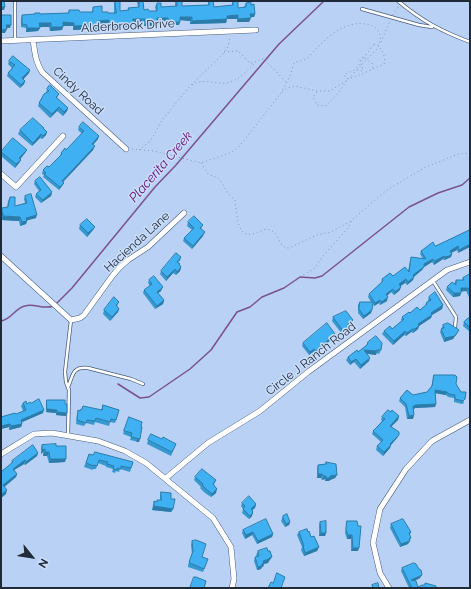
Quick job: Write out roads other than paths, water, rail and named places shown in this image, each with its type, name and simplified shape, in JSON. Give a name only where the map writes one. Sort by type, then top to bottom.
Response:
[{"type":"street","name":"Alderbrook Drive","points":[[1,42],[256,30]]},
{"type":"street","name":"Cindy Road","points":[[33,40],[35,57],[42,72],[126,149]]},
{"type":"street","points":[[1,174],[16,187],[63,136]]},
{"type":"street","name":"Hacienda Lane","points":[[70,320],[80,318],[84,315],[117,271],[128,260],[148,247],[184,213]]},
{"type":"street","points":[[1,256],[70,320]]},
{"type":"street","name":"Circle J Ranch Road","points":[[166,478],[208,443],[260,411],[308,372],[447,270],[470,262]]},
{"type":"street","points":[[389,588],[380,573],[373,543],[380,509],[406,469],[432,441],[470,420]]},
{"type":"street","points":[[1,454],[34,434],[52,433],[98,441],[146,462],[213,518],[231,547],[234,579],[232,588]]},
{"type":"lane","points":[[15,1],[15,41]]},
{"type":"lane","points":[[398,1],[434,27],[470,42]]},
{"type":"lane","points":[[362,9],[422,26],[434,27]]},
{"type":"lane","points":[[433,280],[456,317],[455,327]]},
{"type":"lane","points":[[68,436],[69,390],[64,372],[70,320]]},
{"type":"lane","points":[[68,388],[72,374],[80,367],[131,379],[143,384]]},
{"type":"waterway","name":"Placerita Creek","points":[[56,304],[72,288],[155,187],[176,165],[279,44],[324,1]]},
{"type":"waterway","points":[[118,384],[140,398],[149,397],[190,369],[211,350],[237,312],[250,307],[262,297],[284,288],[300,277],[315,278],[322,276],[409,207],[438,193],[462,185],[470,178]]},
{"type":"waterway","name":"Placerita Creek","points":[[1,321],[8,319],[18,309],[28,305],[46,307],[53,306]]}]
